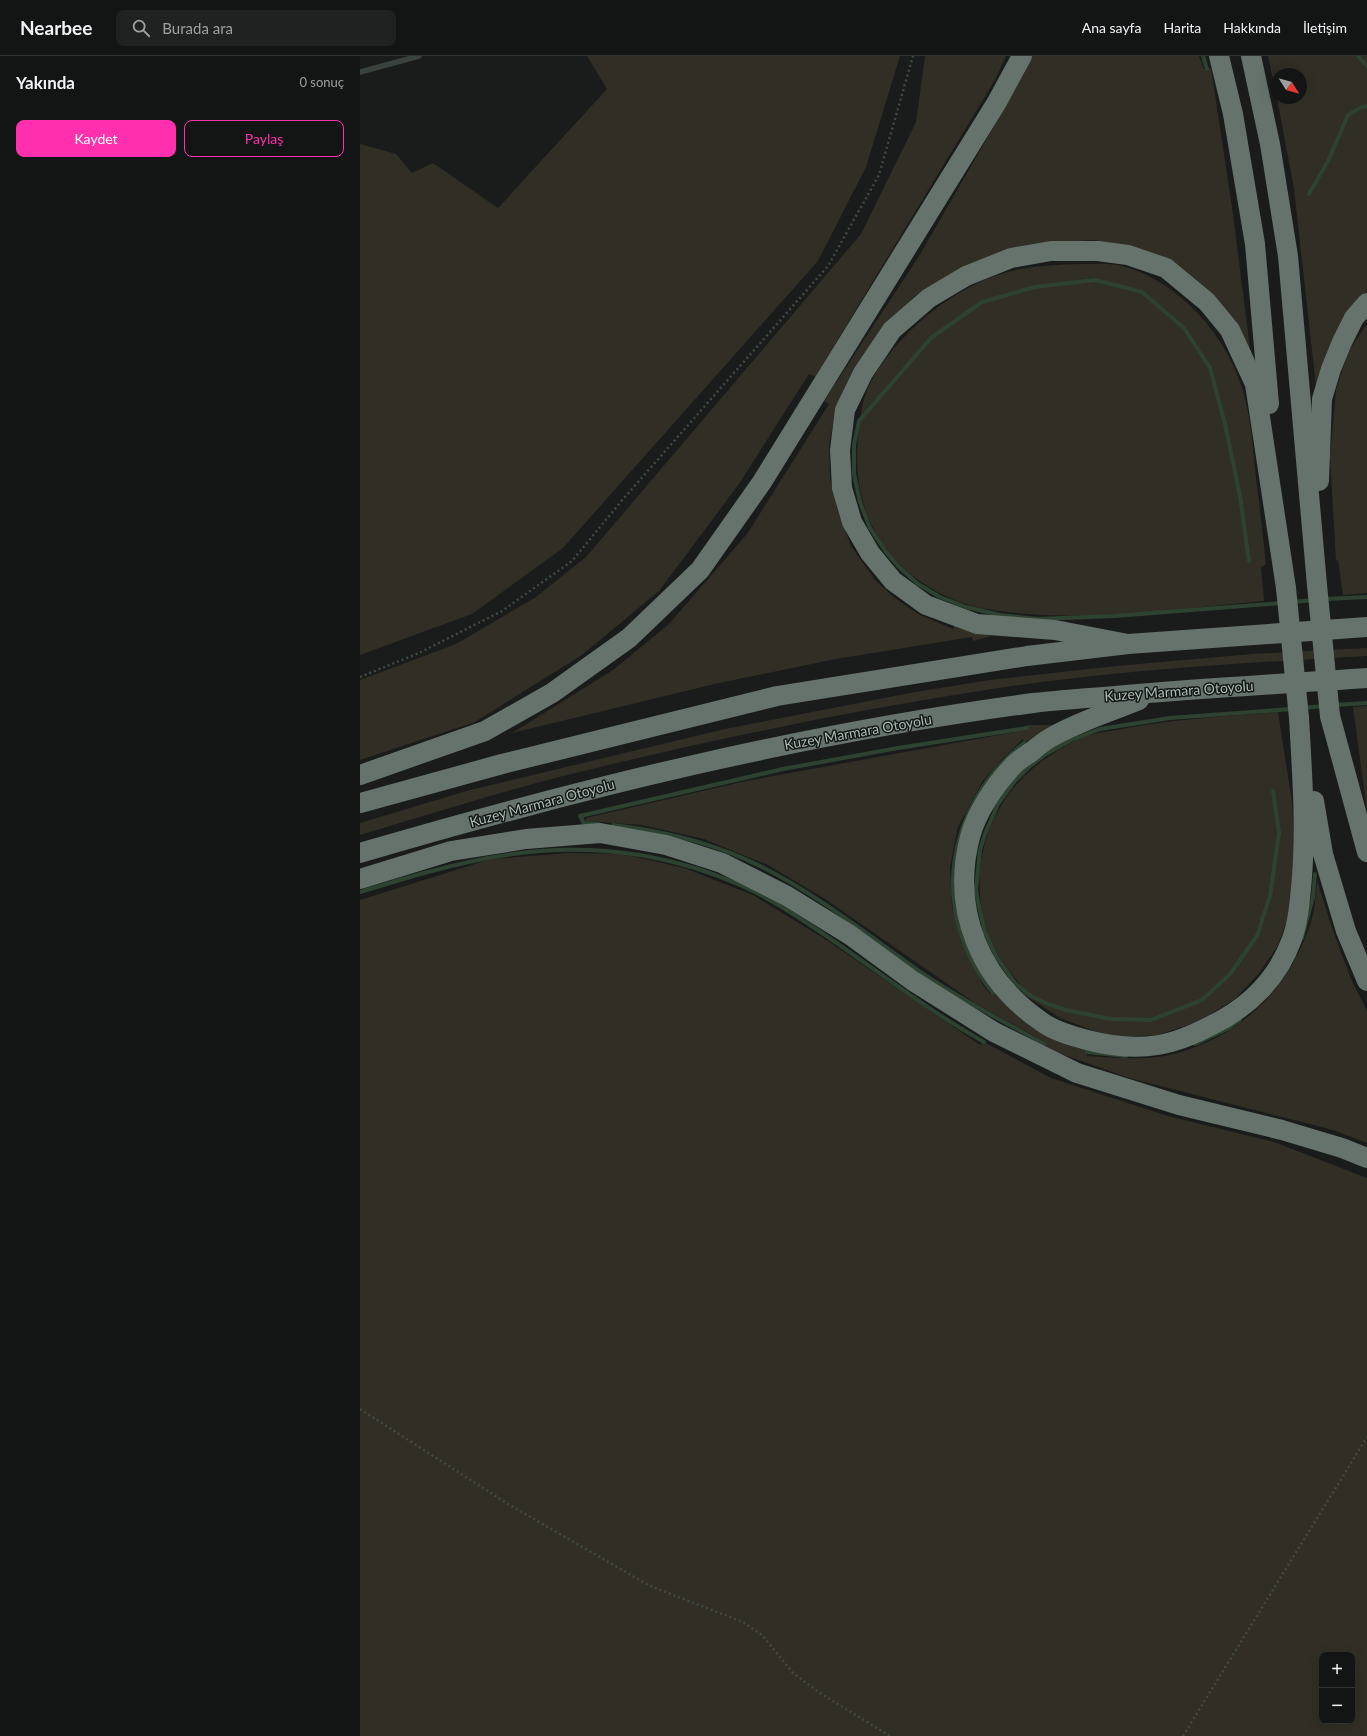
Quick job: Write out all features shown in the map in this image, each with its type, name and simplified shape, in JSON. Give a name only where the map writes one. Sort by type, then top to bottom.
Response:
[{"type":"highway","points":[[360,775],[485,730],[552,693],[629,638],[700,570],[762,482],[993,108],[1022,56]]},
{"type":"highway","points":[[1162,692],[1090,719],[1050,738],[1013,765],[986,800],[970,835],[964,874],[968,919],[984,961],[1012,999],[1044,1023],[1075,1037],[1105,1045],[1131,1047],[1159,1045],[1190,1037],[1227,1018],[1247,1004],[1265,986],[1278,967],[1292,940],[1299,914],[1305,842],[1299,718],[1255,244],[1233,114],[1219,56]]},
{"type":"highway","points":[[1251,56],[1270,144],[1288,256],[1330,716],[1367,852]]},
{"type":"highway","points":[[1128,644],[1056,630],[977,624],[926,605],[893,581],[870,553],[852,522],[842,488],[840,450],[845,410],[863,373],[892,330],[929,298],[966,276],[1011,258],[1051,251],[1098,252],[1128,255],[1166,268],[1207,302],[1230,330],[1255,384],[1286,588]]},
{"type":"highway","points":[[1317,585],[1319,465],[1322,399],[1331,369],[1342,342],[1354,318],[1367,303]]},
{"type":"highway","points":[[360,803],[502,764],[777,696],[1027,656],[1128,644],[1367,627]]},
{"type":"highway","name":"Kuzey Marmara Otoyolu","points":[[360,853],[448,827],[695,763],[865,728],[1035,703],[1162,692],[1367,678]]},
{"type":"highway","points":[[1299,718],[1323,854],[1346,931],[1367,981]]},
{"type":"highway","points":[[360,879],[451,851],[526,839],[600,833],[666,845],[722,863],[787,896],[850,935],[913,981],[994,1032],[1077,1073],[1179,1105],[1282,1130],[1335,1146],[1367,1158]]},
{"type":"lane","points":[[360,72],[418,56]]},
{"type":"path","points":[[360,677],[420,654],[502,611],[572,561],[624,498],[828,266],[879,175],[913,56]]},
{"type":"path","points":[[360,1409],[508,1504],[650,1586],[743,1622],[762,1635],[794,1673],[820,1693],[890,1736]]},
{"type":"path","points":[[1182,1736],[1367,1437]]},
{"type":"shaded area","points":[[587,56],[900,56],[866,167],[818,261],[563,548],[472,614],[360,655],[360,144],[396,154],[412,173],[433,163],[498,208],[607,89]]},
{"type":"shaded area","points":[[925,56],[1006,56],[995,80],[815,377],[809,374],[739,484],[659,591],[582,655],[475,722],[360,760],[360,680],[456,644],[536,597],[586,557],[861,234],[916,122]]},
{"type":"shaded area","points":[[1032,56],[1199,56],[1204,69],[1211,68],[1233,214],[1252,364],[1215,298],[1181,267],[1143,250],[1095,240],[1043,243],[944,279],[915,296],[887,325],[834,419],[829,445],[830,479],[838,511],[851,546],[875,580],[896,599],[920,615],[953,629],[955,623],[992,636],[973,641],[972,637],[836,659],[719,683],[512,733],[613,670],[669,624],[747,534],[829,404],[824,401],[919,256],[1023,76]]},
{"type":"shaded area","points":[[1268,56],[1367,56],[1367,291],[1345,317],[1316,387],[1294,189],[1278,104],[1307,104],[1307,68],[1271,68],[1271,70]]},
{"type":"shaded area","points":[[1081,264],[1117,265],[1139,272],[1159,282],[1179,295],[1196,312],[1212,330],[1225,349],[1243,391],[1250,423],[1266,565],[1261,567],[1264,601],[1146,612],[1087,615],[1028,614],[986,609],[962,603],[935,591],[912,575],[893,557],[878,536],[866,513],[860,487],[857,460],[861,412],[864,398],[875,375],[888,356],[919,322],[937,308],[976,284],[995,276],[1016,270]]},
{"type":"shaded area","points":[[1367,324],[1367,593],[1343,595],[1338,560],[1336,561],[1330,457],[1336,390],[1349,350]]},
{"type":"shaded area","points":[[1367,648],[1367,656],[1132,672],[1039,682],[830,717],[723,739],[563,776],[360,835],[360,823],[470,790],[725,729],[915,692],[990,680],[1116,666],[1252,654]]},
{"type":"shaded area","points":[[1367,706],[1367,811],[1353,707]]},
{"type":"shaded area","points":[[1278,712],[1292,802],[1295,864],[1289,916],[1277,947],[1260,972],[1235,999],[1196,1023],[1157,1035],[1110,1037],[1060,1018],[1022,993],[1025,990],[1002,961],[993,946],[986,929],[981,904],[980,879],[982,855],[988,832],[998,810],[1012,790],[1028,773],[1048,757],[1068,744],[1088,735],[1165,722]]},
{"type":"shaded area","points":[[1027,725],[1053,725],[1024,743],[1023,739],[1002,759],[982,782],[958,827],[950,867],[952,907],[961,942],[983,985],[990,994],[994,992],[1086,1050],[1087,1056],[1144,1058],[1167,1056],[1201,1045],[1223,1034],[1243,1021],[1276,989],[1301,948],[1312,920],[1317,880],[1332,928],[1351,979],[1367,1011],[1367,1143],[1333,1130],[1129,1078],[1042,1047],[1045,1042],[975,1003],[825,899],[768,865],[704,839],[642,825],[586,821],[586,818],[746,781],[1026,730]]},
{"type":"shaded area","points":[[569,853],[623,854],[684,868],[753,895],[828,941],[980,1045],[984,1042],[1051,1078],[1168,1116],[1274,1142],[1367,1178],[1367,1736],[360,1736],[360,900],[491,859]]},
{"type":"waterway","points":[[1203,56],[1207,69]]},
{"type":"waterway","points":[[1358,56],[1367,66]]},
{"type":"waterway","points":[[1309,194],[1328,161],[1348,115],[1362,107],[1367,106]]},
{"type":"waterway","points":[[1249,561],[1240,496],[1225,424],[1210,368],[1184,328],[1142,292],[1095,280],[1035,287],[982,302],[931,338],[859,421],[854,445],[854,474],[860,502],[870,528],[886,552],[899,567],[918,584],[940,597],[966,607],[1000,615],[1038,619],[1115,616],[1282,603]]},
{"type":"waterway","points":[[1325,599],[1367,597]]},
{"type":"waterway","points":[[1293,602],[1314,600]]},
{"type":"waterway","points":[[1334,705],[1367,703]]},
{"type":"waterway","points":[[1302,708],[1324,706]]},
{"type":"waterway","points":[[1273,791],[1279,833],[1270,896],[1257,936],[1230,974],[1202,1000],[1151,1020],[1111,1019],[1066,1010],[1048,1004],[1029,995],[1015,983],[996,956],[985,932],[976,890],[980,850],[998,804],[1014,782],[1030,766],[1046,754],[1071,740],[1100,729],[1170,718],[1292,709]]},
{"type":"waterway","points":[[598,824],[584,823],[580,816],[783,769],[898,748],[1027,728]]},
{"type":"waterway","points":[[993,993],[972,962],[959,929],[953,895],[954,861],[962,828],[977,797],[997,768],[1024,743]]},
{"type":"waterway","points":[[613,825],[652,831],[709,845],[764,868],[807,892],[942,986],[1044,1044]]},
{"type":"waterway","points":[[360,892],[466,863],[499,856],[532,852],[598,850],[664,860],[698,869],[725,879],[768,899],[823,934],[956,1026],[984,1042]]},
{"type":"waterway","points":[[1302,938],[1313,897],[1315,874]]},
{"type":"waterway","points":[[1195,1044],[1229,1028],[1240,1020]]},
{"type":"waterway","points":[[1087,1052],[1126,1056]]}]
